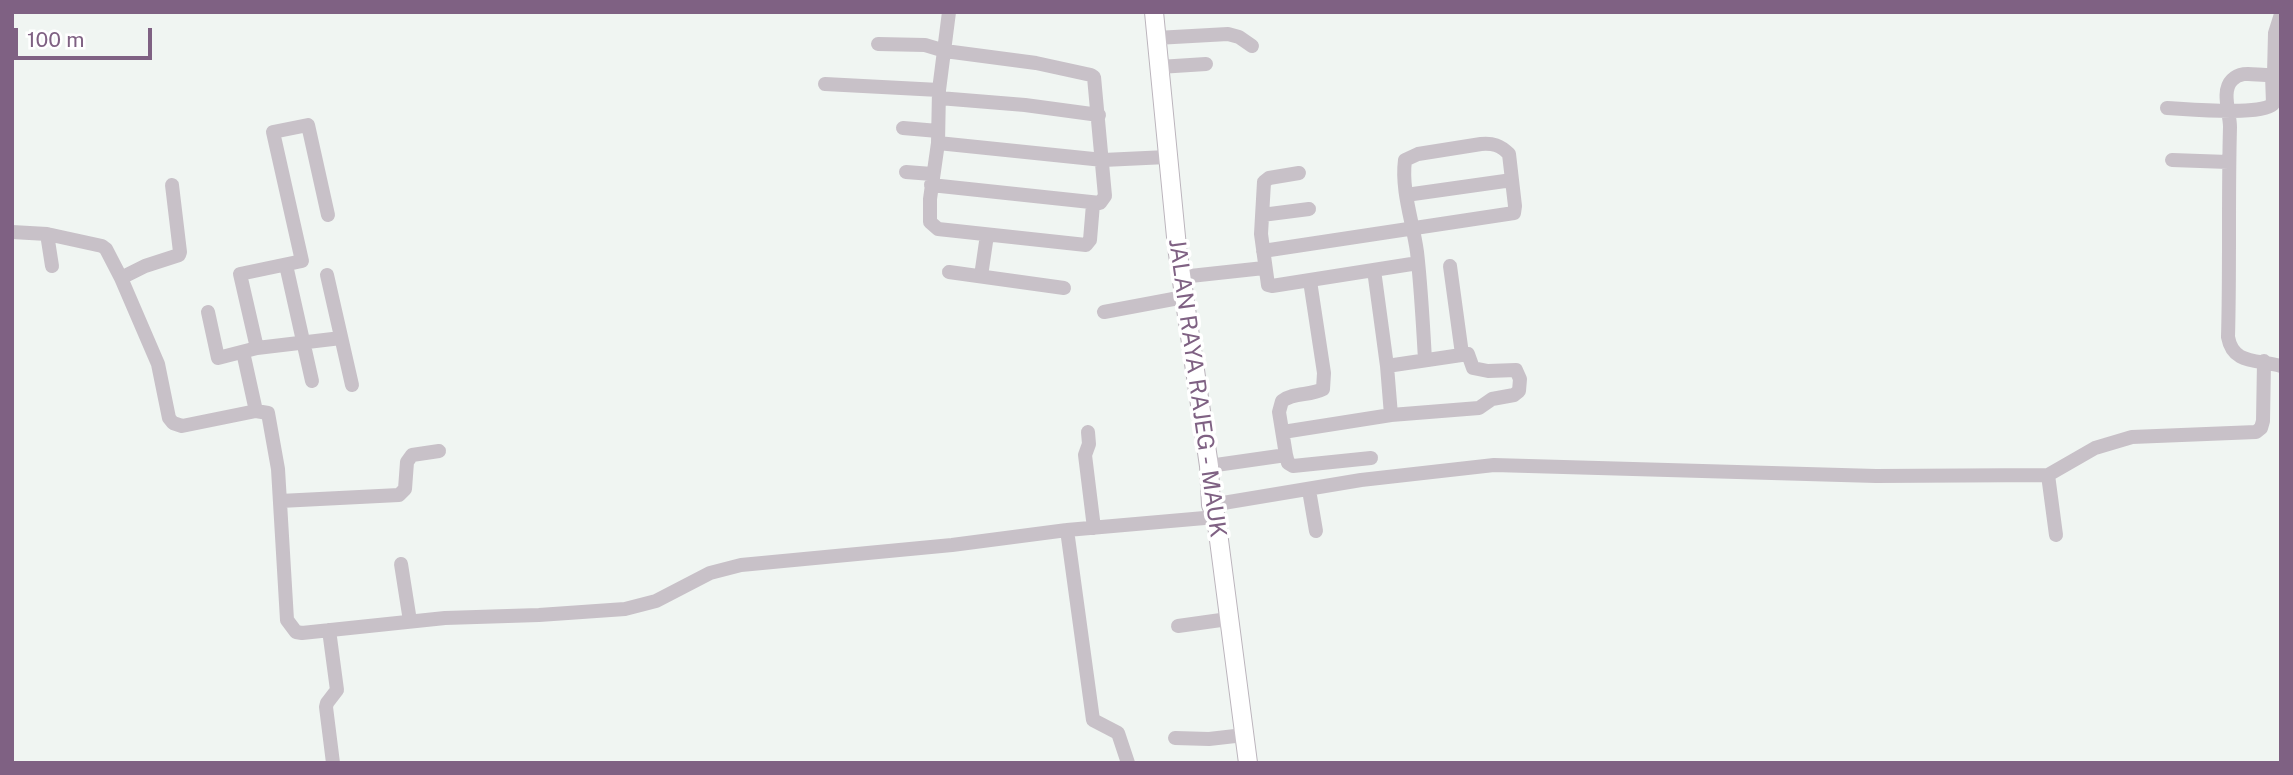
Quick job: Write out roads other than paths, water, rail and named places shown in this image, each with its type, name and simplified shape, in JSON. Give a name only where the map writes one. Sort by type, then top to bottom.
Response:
[{"type":"main road","name":"JALAN RAYA RAJEG - MAUK","points":[[1154,12],[1181,277],[1248,763]]},
{"type":"street","points":[[878,44],[925,45],[945,51],[1036,63],[1091,75],[1096,83],[1102,160],[1098,202],[1090,240],[1086,245],[938,229],[932,225],[929,214],[938,137],[939,94],[945,51],[949,12]]},
{"type":"street","points":[[2167,108],[2228,111],[2271,107],[2274,96],[2272,75],[2275,70],[2275,33],[2281,14]]},
{"type":"street","points":[[1156,38],[1228,34],[1239,37],[1252,46]]},
{"type":"street","points":[[1159,67],[1206,64]]},
{"type":"street","points":[[2272,75],[2247,74],[2232,80],[2227,96],[2230,202],[2228,337],[2230,348],[2236,356],[2281,366]]},
{"type":"street","points":[[825,84],[939,94],[1099,115]]},
{"type":"street","points":[[256,411],[240,274],[302,261],[273,132],[308,125],[328,215]]},
{"type":"street","points":[[903,128],[938,137],[1102,160],[1167,157]]},
{"type":"street","points":[[1263,251],[1413,227],[1514,213],[1509,154],[1499,145],[1481,144],[1409,157],[1405,160],[1406,195],[1413,227],[1418,263],[1425,360]]},
{"type":"street","points":[[2172,160],[2228,162]]},
{"type":"street","points":[[906,172],[932,179],[1098,202]]},
{"type":"street","points":[[1299,173],[1265,179],[1263,251],[1268,285],[1310,281],[1418,263]]},
{"type":"street","points":[[1406,195],[1512,180]]},
{"type":"street","points":[[121,278],[145,265],[179,255],[172,185]]},
{"type":"street","points":[[1262,215],[1309,209]]},
{"type":"street","points":[[12,232],[47,234],[102,246],[121,278],[158,363],[169,418],[173,424],[182,426],[256,411],[268,413],[278,469],[287,620],[296,632],[302,633],[410,621],[625,609],[656,601],[710,573],[741,565],[952,545],[1094,528],[1213,511],[1374,478],[1494,465],[1876,476],[2048,475],[2095,448],[2132,437],[2256,432],[2263,421],[2264,361]]},
{"type":"street","points":[[47,234],[52,266]]},
{"type":"street","points":[[981,276],[987,235]]},
{"type":"street","points":[[286,265],[312,381]]},
{"type":"street","points":[[1450,266],[1462,354]]},
{"type":"street","points":[[1181,277],[1264,268]]},
{"type":"street","points":[[1374,270],[1391,415]]},
{"type":"street","points":[[949,272],[1064,288]]},
{"type":"street","points":[[327,275],[352,385]]},
{"type":"street","points":[[1310,281],[1325,385],[1319,391],[1291,396],[1282,401],[1279,412],[1288,463],[1293,466],[1371,458]]},
{"type":"street","points":[[1104,313],[1184,297]]},
{"type":"street","points":[[208,312],[218,358],[250,350],[341,338]]},
{"type":"street","points":[[1283,432],[1391,415],[1479,408],[1492,399],[1514,395],[1520,391],[1520,379],[1516,370],[1488,371],[1473,368],[1470,356],[1462,354],[1387,366]]},
{"type":"street","points":[[1088,432],[1089,444],[1084,455],[1094,528]]},
{"type":"street","points":[[280,500],[399,495],[405,489],[407,463],[412,455],[439,451]]},
{"type":"street","points":[[1209,466],[1286,455]]},
{"type":"street","points":[[2048,475],[2056,535]]},
{"type":"street","points":[[1309,490],[1316,531]]},
{"type":"street","points":[[1067,530],[1093,720],[1118,733],[1128,763]]},
{"type":"street","points":[[401,564],[410,621]]},
{"type":"street","points":[[1178,626],[1228,619]]},
{"type":"street","points":[[329,630],[337,690],[326,707],[333,763]]},
{"type":"street","points":[[1175,737],[1209,739],[1244,735]]}]
